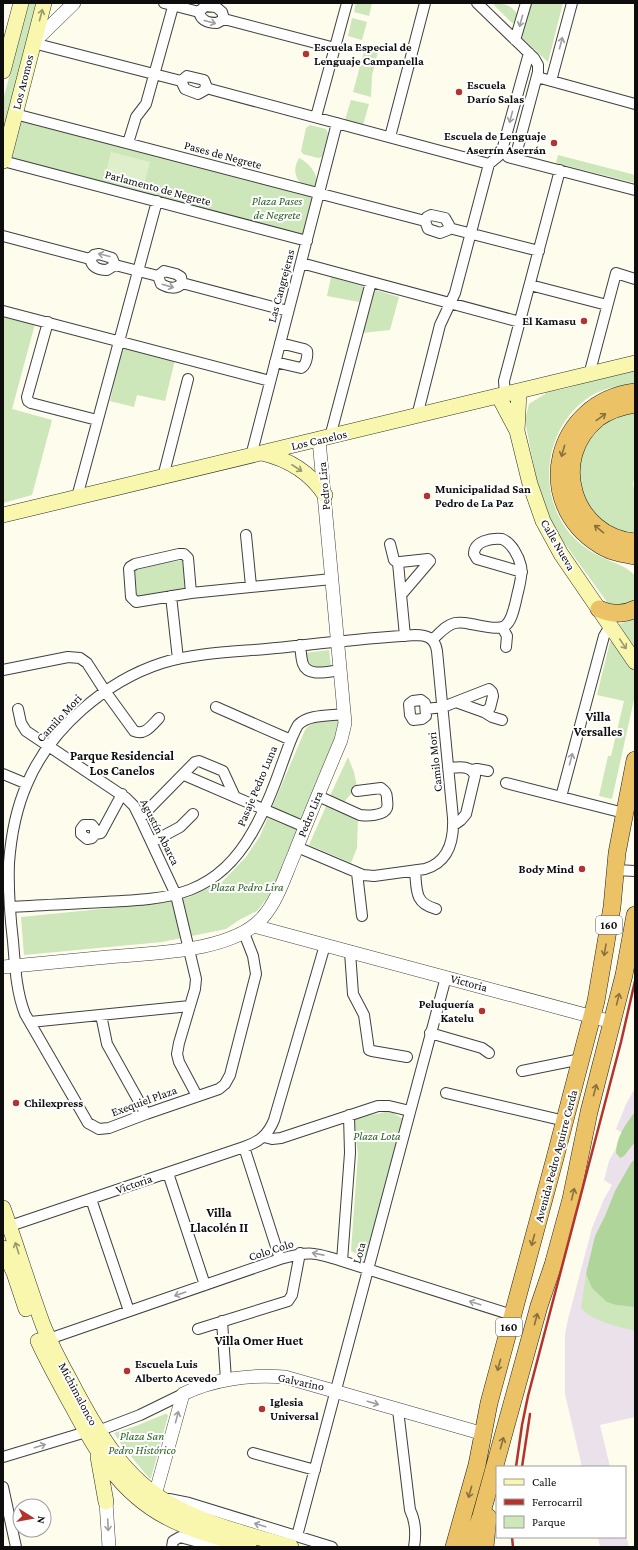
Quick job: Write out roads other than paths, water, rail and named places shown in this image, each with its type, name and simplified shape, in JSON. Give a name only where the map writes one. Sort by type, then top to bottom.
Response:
[{"type":"highway","points":[[633,554],[618,553],[601,546],[576,524],[564,501],[559,473],[564,445],[580,420],[601,402],[635,392]]},
{"type":"highway","points":[[633,554],[592,523],[583,511],[576,497],[572,487],[571,472],[576,450],[582,436],[592,424],[612,410],[635,404]]},
{"type":"highway","points":[[599,609],[621,613],[635,608]]},
{"type":"highway","name":"Avenida Pedro Aguirre Cerda","points":[[454,1547],[477,1465],[489,1404],[512,1314],[592,1016],[606,944],[617,853],[635,760]]},
{"type":"highway","name":"Avenida Pedro Aguirre Cerda","points":[[470,1547],[480,1522],[539,1306],[554,1265],[570,1206],[586,1127],[624,975],[635,915]]},
{"type":"highway","points":[[485,1547],[496,1465]]},
{"type":"main road","name":"Los Aromos","points":[[3,71],[7,37],[21,3]]},
{"type":"main road","name":"Los Aromos","points":[[3,161],[44,3]]},
{"type":"main road","name":"Los Canelos","points":[[3,515],[635,364]]},
{"type":"main road","name":"Calle Nueva","points":[[518,431],[519,392]]},
{"type":"main road","name":"Calle Nueva","points":[[502,396],[518,431],[530,484],[543,521],[561,554],[635,662]]},
{"type":"main road","points":[[256,454],[282,459],[301,470],[325,494]]},
{"type":"main road","name":"Michimalonco","points":[[3,1208],[14,1273]]},
{"type":"main road","name":"Michimalonco","points":[[3,1248],[44,1341],[92,1432],[122,1463],[154,1493],[174,1507],[208,1521],[294,1542]]},
{"type":"main road","name":"Michimalonco","points":[[92,1432],[95,1447],[124,1486],[145,1504],[170,1519],[205,1534],[249,1547]]},
{"type":"main road","points":[[95,1447],[102,1474],[106,1502]]},
{"type":"main road","points":[[106,1502],[114,1490],[124,1486],[136,1486],[154,1493]]},
{"type":"street","points":[[33,43],[74,3]]},
{"type":"street","points":[[316,117],[347,3]]},
{"type":"street","points":[[390,137],[425,3]]},
{"type":"street","points":[[477,3],[537,61],[538,65],[537,77],[515,158]]},
{"type":"street","points":[[515,40],[526,3]]},
{"type":"street","points":[[551,81],[572,3]]},
{"type":"street","points":[[128,144],[136,117],[146,104],[170,4],[199,12],[201,18],[206,22],[217,23],[224,18],[335,48]]},
{"type":"street","points":[[33,43],[181,81]]},
{"type":"street","points":[[417,416],[440,325],[451,303],[489,164],[501,154],[528,53]]},
{"type":"street","points":[[181,81],[187,76],[195,77],[204,80],[206,88]]},
{"type":"street","points":[[537,77],[635,104]]},
{"type":"street","points":[[181,81],[185,90],[195,93],[202,93],[206,88]]},
{"type":"street","points":[[206,88],[489,164]]},
{"type":"street","name":"Pases de Negrete","points":[[15,114],[425,221]]},
{"type":"street","name":"Las Cangrejeras","points":[[256,454],[270,381],[337,123]]},
{"type":"street","points":[[501,154],[635,190]]},
{"type":"street","name":"Parlamento de Negrete","points":[[3,161],[307,241]]},
{"type":"street","points":[[502,396],[504,381],[560,170]]},
{"type":"street","points":[[77,497],[157,201]]},
{"type":"street","name":"Pases de Negrete","points":[[431,215],[442,217],[448,222],[449,228],[443,233],[432,230],[426,227],[425,221],[427,217],[431,215]]},
{"type":"street","name":"Pases de Negrete","points":[[449,228],[539,251]]},
{"type":"street","points":[[3,236],[90,259],[94,267],[100,269],[110,269],[115,265]]},
{"type":"street","points":[[90,259],[97,254],[104,255],[112,258],[115,265]]},
{"type":"street","points":[[301,263],[520,322]]},
{"type":"street","points":[[115,265],[158,276],[161,284],[166,287],[175,288],[182,283],[288,312]]},
{"type":"street","points":[[589,375],[616,274],[635,279]]},
{"type":"street","points":[[324,438],[371,282]]},
{"type":"street","points":[[530,284],[607,305]]},
{"type":"street","points":[[3,310],[270,381]]},
{"type":"street","points":[[48,322],[28,401],[97,420]]},
{"type":"street","points":[[275,362],[301,368],[304,365],[308,354],[304,349],[280,342]]},
{"type":"street","points":[[163,477],[188,379]]},
{"type":"street","name":"Pedro Lira","points":[[9,966],[188,949],[215,943],[249,930],[263,918],[272,904],[297,847],[344,730],[341,670],[325,494],[324,438]]},
{"type":"street","points":[[246,535],[251,586]]},
{"type":"street","points":[[433,639],[450,625],[458,623],[493,628],[502,627],[512,619],[522,572],[518,558],[505,540],[499,539],[483,542],[476,546],[474,548],[475,557],[480,561],[522,572]]},
{"type":"street","points":[[390,544],[394,560],[398,563],[405,636]]},
{"type":"street","points":[[191,593],[188,558],[184,554],[130,566],[131,597],[138,602],[191,593],[332,579]]},
{"type":"street","points":[[398,563],[428,559],[430,561],[401,595]]},
{"type":"street","points":[[171,596],[178,659]]},
{"type":"street","points":[[502,627],[507,636],[506,647]]},
{"type":"street","points":[[561,797],[604,636],[612,627]]},
{"type":"street","name":"Camilo Mori","points":[[9,966],[10,907],[6,888],[14,827],[27,784],[37,764],[49,746],[77,715],[105,692],[137,673],[178,659],[214,654],[405,636],[425,635],[433,639],[436,646],[443,707],[454,824],[452,843],[446,855],[434,866],[426,870],[374,876],[357,873],[297,847]]},
{"type":"street","points":[[300,646],[302,663],[307,670],[313,672],[341,670]]},
{"type":"street","points":[[3,670],[68,657],[76,657],[87,663],[105,692],[134,731],[139,733],[145,731],[159,718]]},
{"type":"street","points":[[426,709],[443,707],[491,690],[493,696],[490,708],[484,712]]},
{"type":"street","points":[[456,702],[502,720]]},
{"type":"street","points":[[216,707],[291,740]]},
{"type":"street","name":"Agustín Abarca","points":[[18,709],[21,723],[26,730],[122,794],[134,806],[152,842],[176,895],[196,979],[195,990],[178,1043],[177,1054],[179,1062],[197,1096]]},
{"type":"street","name":"Pasaje Pedro Luna","points":[[10,907],[148,900],[176,895],[199,887],[224,869],[246,843],[264,809],[298,725],[305,720],[344,714]]},
{"type":"street","points":[[140,818],[199,761],[223,771],[235,797]]},
{"type":"street","points":[[449,768],[488,771]]},
{"type":"street","points":[[454,824],[463,817],[467,810],[474,779],[474,773],[472,770]]},
{"type":"street","points":[[3,774],[27,784]]},
{"type":"street","points":[[184,775],[305,827]]},
{"type":"street","points":[[506,783],[624,813]]},
{"type":"street","points":[[318,796],[360,814],[366,815],[382,813],[386,810],[388,806],[387,795],[383,789],[357,791]]},
{"type":"street","points":[[95,834],[102,832],[122,794]]},
{"type":"street","points":[[152,842],[180,827],[193,814]]},
{"type":"street","points":[[616,870],[635,871]]},
{"type":"street","points":[[415,871],[420,900],[426,906],[436,910]]},
{"type":"street","points":[[357,873],[362,916]]},
{"type":"street","name":"Victoria","points":[[249,930],[325,945],[612,1022]]},
{"type":"street","name":"Exequiel Plaza","points":[[9,966],[22,1005],[30,1022],[88,1123],[95,1127],[104,1129],[222,1087],[230,1074],[256,974],[249,930]]},
{"type":"street","points":[[264,1137],[274,1120],[325,945]]},
{"type":"street","points":[[350,952],[353,994],[365,1018],[369,1050],[407,1057]]},
{"type":"street","name":"Lota","points":[[294,1542],[336,1392],[446,977]]},
{"type":"street","points":[[30,1022],[190,1006]]},
{"type":"street","points":[[101,1015],[107,1044],[146,1114]]},
{"type":"street","points":[[430,1033],[482,1048],[489,1053]]},
{"type":"street","points":[[522,1071],[581,1059]]},
{"type":"street","points":[[446,1094],[565,1121]]},
{"type":"street","name":"Victoria","points":[[6,1228],[256,1143],[264,1137],[277,1139],[373,1107],[384,1106],[410,1111]]},
{"type":"street","points":[[342,1261],[350,1153],[349,1115]]},
{"type":"street","points":[[244,1147],[280,1259]]},
{"type":"street","points":[[168,1173],[205,1285]]},
{"type":"street","points":[[91,1199],[129,1311]]},
{"type":"street","points":[[198,1328],[290,1299],[300,1253]]},
{"type":"street","name":"Colo Colo","points":[[44,1341],[300,1253],[314,1253],[342,1261],[512,1314]]},
{"type":"street","points":[[222,1321],[226,1380]]},
{"type":"street","name":"Galvarino","points":[[3,1457],[92,1432],[140,1415],[206,1384],[226,1380],[265,1376],[286,1377],[322,1386],[336,1392],[484,1434]]},
{"type":"street","points":[[154,1493],[183,1394]]},
{"type":"street","points":[[398,1410],[410,1510],[415,1528],[414,1547]]},
{"type":"street","points":[[253,1452],[315,1470]]},
{"type":"street","points":[[3,1487],[16,1547]]},
{"type":"street","points":[[106,1502],[109,1547]]},
{"type":"street","points":[[172,1547],[173,1541],[180,1537],[217,1547]]},
{"type":"street","points":[[294,1542],[332,1547]]},
{"type":"railway","points":[[516,1466],[528,1396],[621,1042],[635,981]]},
{"type":"railway","points":[[522,1466],[530,1414]]},
{"type":"railway","points":[[512,1538],[513,1547]]},
{"type":"place","name":"Escuela Especial de Lenguaje Campanella","points":[[306,54]]},
{"type":"place","name":"Escuela Darío Salas","points":[[459,92]]},
{"type":"place","name":"Escuela de Lenguaje Aserrín Aserrán","points":[[554,143]]},
{"type":"place","name":"El Kamasu","points":[[584,321]]},
{"type":"place","name":"Municipalidad San Pedro de La Paz","points":[[427,496]]},
{"type":"place","name":"Body Mind","points":[[582,869]]},
{"type":"place","name":"Peluquería Katelu","points":[[482,1011]]},
{"type":"place","name":"Chilexpress","points":[[16,1103]]},
{"type":"place","name":"Escuela Luis Alberto Acevedo","points":[[127,1371]]},
{"type":"place","name":"Iglesia Universal","points":[[262,1409]]},
{"type":"district","name":"Villa Versalles","points":[[598,724]]},
{"type":"district","name":"Parque Residencial Los Canelos","points":[[122,762]]},
{"type":"district","name":"Villa Llacolén II","points":[[219,1220]]},
{"type":"district","name":"Villa Omer Huet","points":[[259,1340]]},
{"type":"park label","name":"Plaza Pases de Negrete","points":[[277,208]]},
{"type":"park label","name":"Plaza Pedro Lira","points":[[247,887]]},
{"type":"park label","name":"Plaza Lota","points":[[377,1136]]},
{"type":"park label","name":"Plaza San Pedro Histórico","points":[[142,1443]]}]
